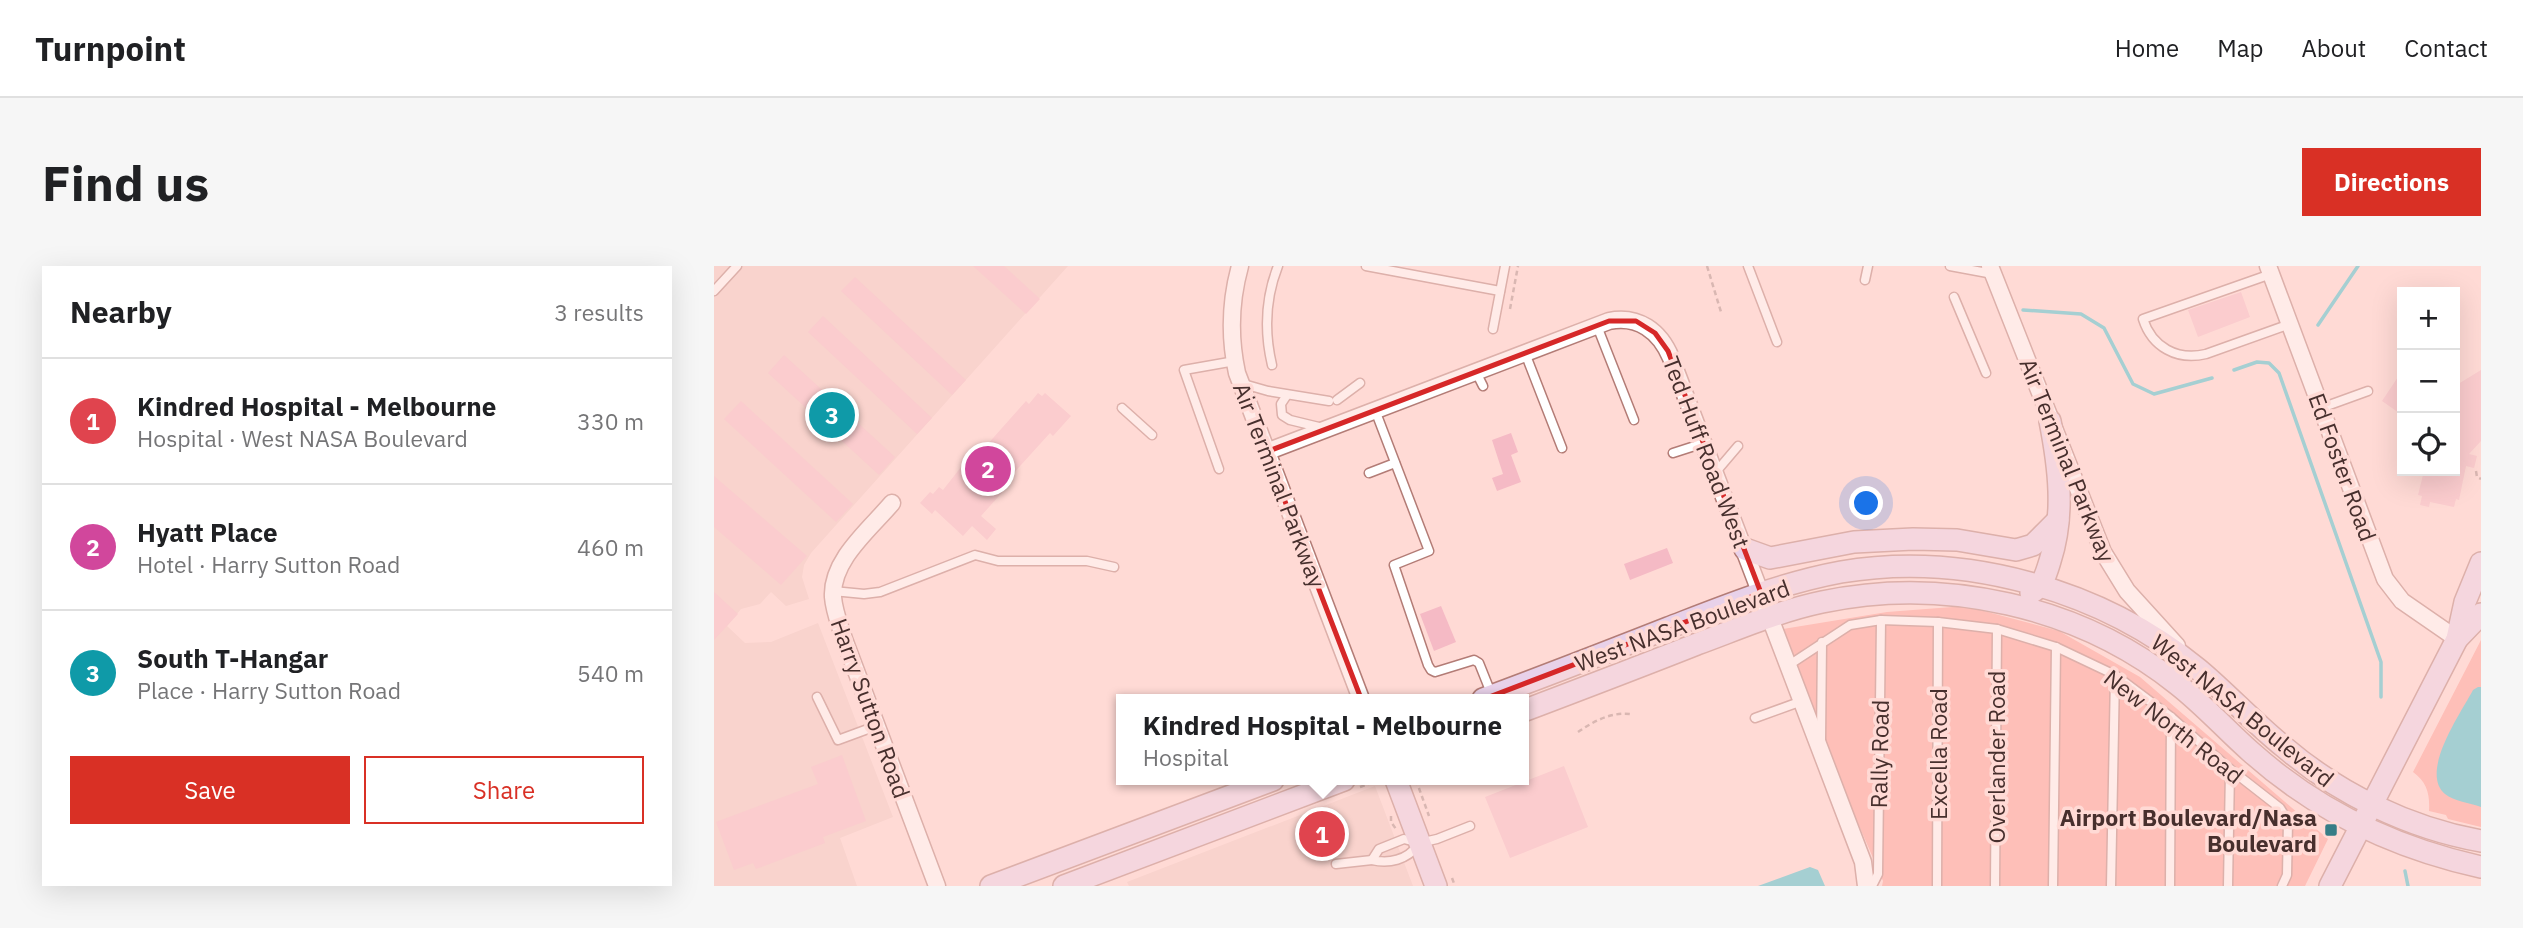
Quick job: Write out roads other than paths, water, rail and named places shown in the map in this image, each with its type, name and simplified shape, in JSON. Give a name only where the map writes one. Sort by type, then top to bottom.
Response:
[{"type":"main road","points":[[1956,595],[2024,595],[2040,587],[2053,554],[2058,520],[2058,470],[2050,421]]},
{"type":"main road","points":[[1745,549],[1770,558],[1854,542],[1913,539],[1957,540],[2016,550],[2033,545],[2058,520]]},
{"type":"main road","points":[[2330,886],[2457,639],[2465,603],[2481,563]]},
{"type":"main road","name":"West NASA Boulevard","points":[[1496,694],[1762,593],[1823,576],[1884,568],[1952,569],[2040,587],[2115,615],[2159,640],[2200,670],[2298,759],[2339,786],[2419,825],[2481,841]]},
{"type":"main road","name":"West NASA Boulevard","points":[[1529,709],[1771,617],[1820,602],[1893,593],[1956,595],[1993,601],[2032,610],[2088,631],[2124,649],[2177,684],[2286,781],[2361,826],[2421,851],[2481,867]]},
{"type":"main road","points":[[2457,639],[2481,614]]},
{"type":"main road","points":[[991,886],[1260,785]]},
{"type":"main road","points":[[1064,886],[1331,785]]},
{"type":"main road","points":[[1397,785],[1436,886]]},
{"type":"street","name":"Air Terminal Parkway","points":[[1240,266],[1231,317],[1234,362],[1359,694]]},
{"type":"street","name":"Air Terminal Parkway","points":[[1992,270],[2103,552],[2118,578],[2146,614],[2200,670]]},
{"type":"street","name":"Ed Foster Road","points":[[2269,270],[2385,579],[2402,601],[2457,639]]},
{"type":"street","name":"Ted Huff Road West","points":[[1266,452],[1375,410],[1480,379],[1525,353],[1597,326],[1615,320],[1629,320],[1644,325],[1655,333],[1668,351],[1863,862],[1866,886]]},
{"type":"street","name":"Harry Sutton Road","points":[[892,503],[844,559],[836,575],[833,591],[840,627],[937,886]]},
{"type":"lane","points":[[714,291],[737,266]]},
{"type":"lane","points":[[1272,365],[1266,319],[1271,287],[1278,266]]},
{"type":"lane","points":[[1366,266],[1500,291]]},
{"type":"lane","points":[[1493,329],[1505,266]]},
{"type":"lane","points":[[1748,266],[1777,342]]},
{"type":"lane","points":[[1865,280],[1868,266]]},
{"type":"lane","points":[[1950,266],[1992,270]]},
{"type":"lane","points":[[2269,270],[2143,319],[2145,326],[2152,338],[2165,349],[2192,357],[2290,324]]},
{"type":"lane","points":[[1954,297],[1986,373]]},
{"type":"lane","points":[[1597,326],[1634,420]]},
{"type":"lane","points":[[1525,353],[1562,448]]},
{"type":"lane","points":[[1219,470],[1184,370],[1234,362]]},
{"type":"lane","points":[[1240,383],[1287,395],[1333,400],[1360,383]]},
{"type":"lane","points":[[2321,408],[2368,391]]},
{"type":"lane","points":[[1287,395],[1280,404],[1282,415],[1290,420],[1326,429]]},
{"type":"lane","points":[[1122,408],[1152,435]]},
{"type":"lane","points":[[1375,410],[1429,551],[1394,565],[1428,664],[1431,670],[1435,671],[1474,660],[1479,663],[1487,694]]},
{"type":"lane","points":[[1673,453],[1704,443]]},
{"type":"lane","points":[[1715,473],[1738,446]]},
{"type":"lane","points":[[1369,473],[1395,463]]},
{"type":"lane","points":[[833,591],[864,594],[880,592],[975,555],[999,561],[1087,561],[1114,567]]},
{"type":"lane","name":"New North Road","points":[[1789,664],[1850,625],[1881,620],[1938,622],[1997,629],[2056,647],[2115,675],[2280,808],[2288,821],[2287,875],[2282,886]]},
{"type":"lane","name":"Rally Road","points":[[1872,886],[1878,874],[1881,620]]},
{"type":"lane","name":"Excella Road","points":[[1937,886],[1938,622]]},
{"type":"lane","name":"Overlander Road","points":[[1995,886],[1997,629]]},
{"type":"lane","points":[[1821,753],[1822,642]]},
{"type":"lane","points":[[2053,886],[2056,647]]},
{"type":"lane","points":[[2111,886],[2115,675]]},
{"type":"lane","points":[[817,697],[838,740],[876,726]]},
{"type":"lane","points":[[1755,718],[1802,701]]},
{"type":"lane","points":[[2170,886],[2171,718]]},
{"type":"lane","points":[[2228,886],[2230,769]]},
{"type":"lane","points":[[1372,860],[1379,849],[1404,839],[1419,843],[1470,826]]},
{"type":"lane","points":[[1336,864],[1372,860],[1384,863],[1411,854],[1419,843]]},
{"type":"water","points":[[2481,687],[2481,807],[2445,794],[2438,784],[2437,772],[2439,757],[2452,727],[2473,690]]},
{"type":"water","points":[[1810,867],[1818,870],[1825,886],[1758,886]]},
{"type":"waterway","points":[[2318,325],[2358,266]]},
{"type":"waterway","points":[[2023,310],[2081,314],[2104,328],[2133,384],[2154,394],[2212,378]]},
{"type":"waterway","points":[[2234,370],[2257,362],[2269,363],[2279,373],[2381,662],[2381,697]]},
{"type":"waterway","points":[[2405,871],[2408,886]]},
{"type":"place","name":"South T-Hangar","points":[[832,415]]},
{"type":"place","name":"Hyatt Place","points":[[988,469]]},
{"type":"place","name":"Airport Boulevard/Nasa Boulevard","points":[[2331,830]]},
{"type":"place","name":"Kindred Hospital - Melbourne","points":[[1322,834]]}]
